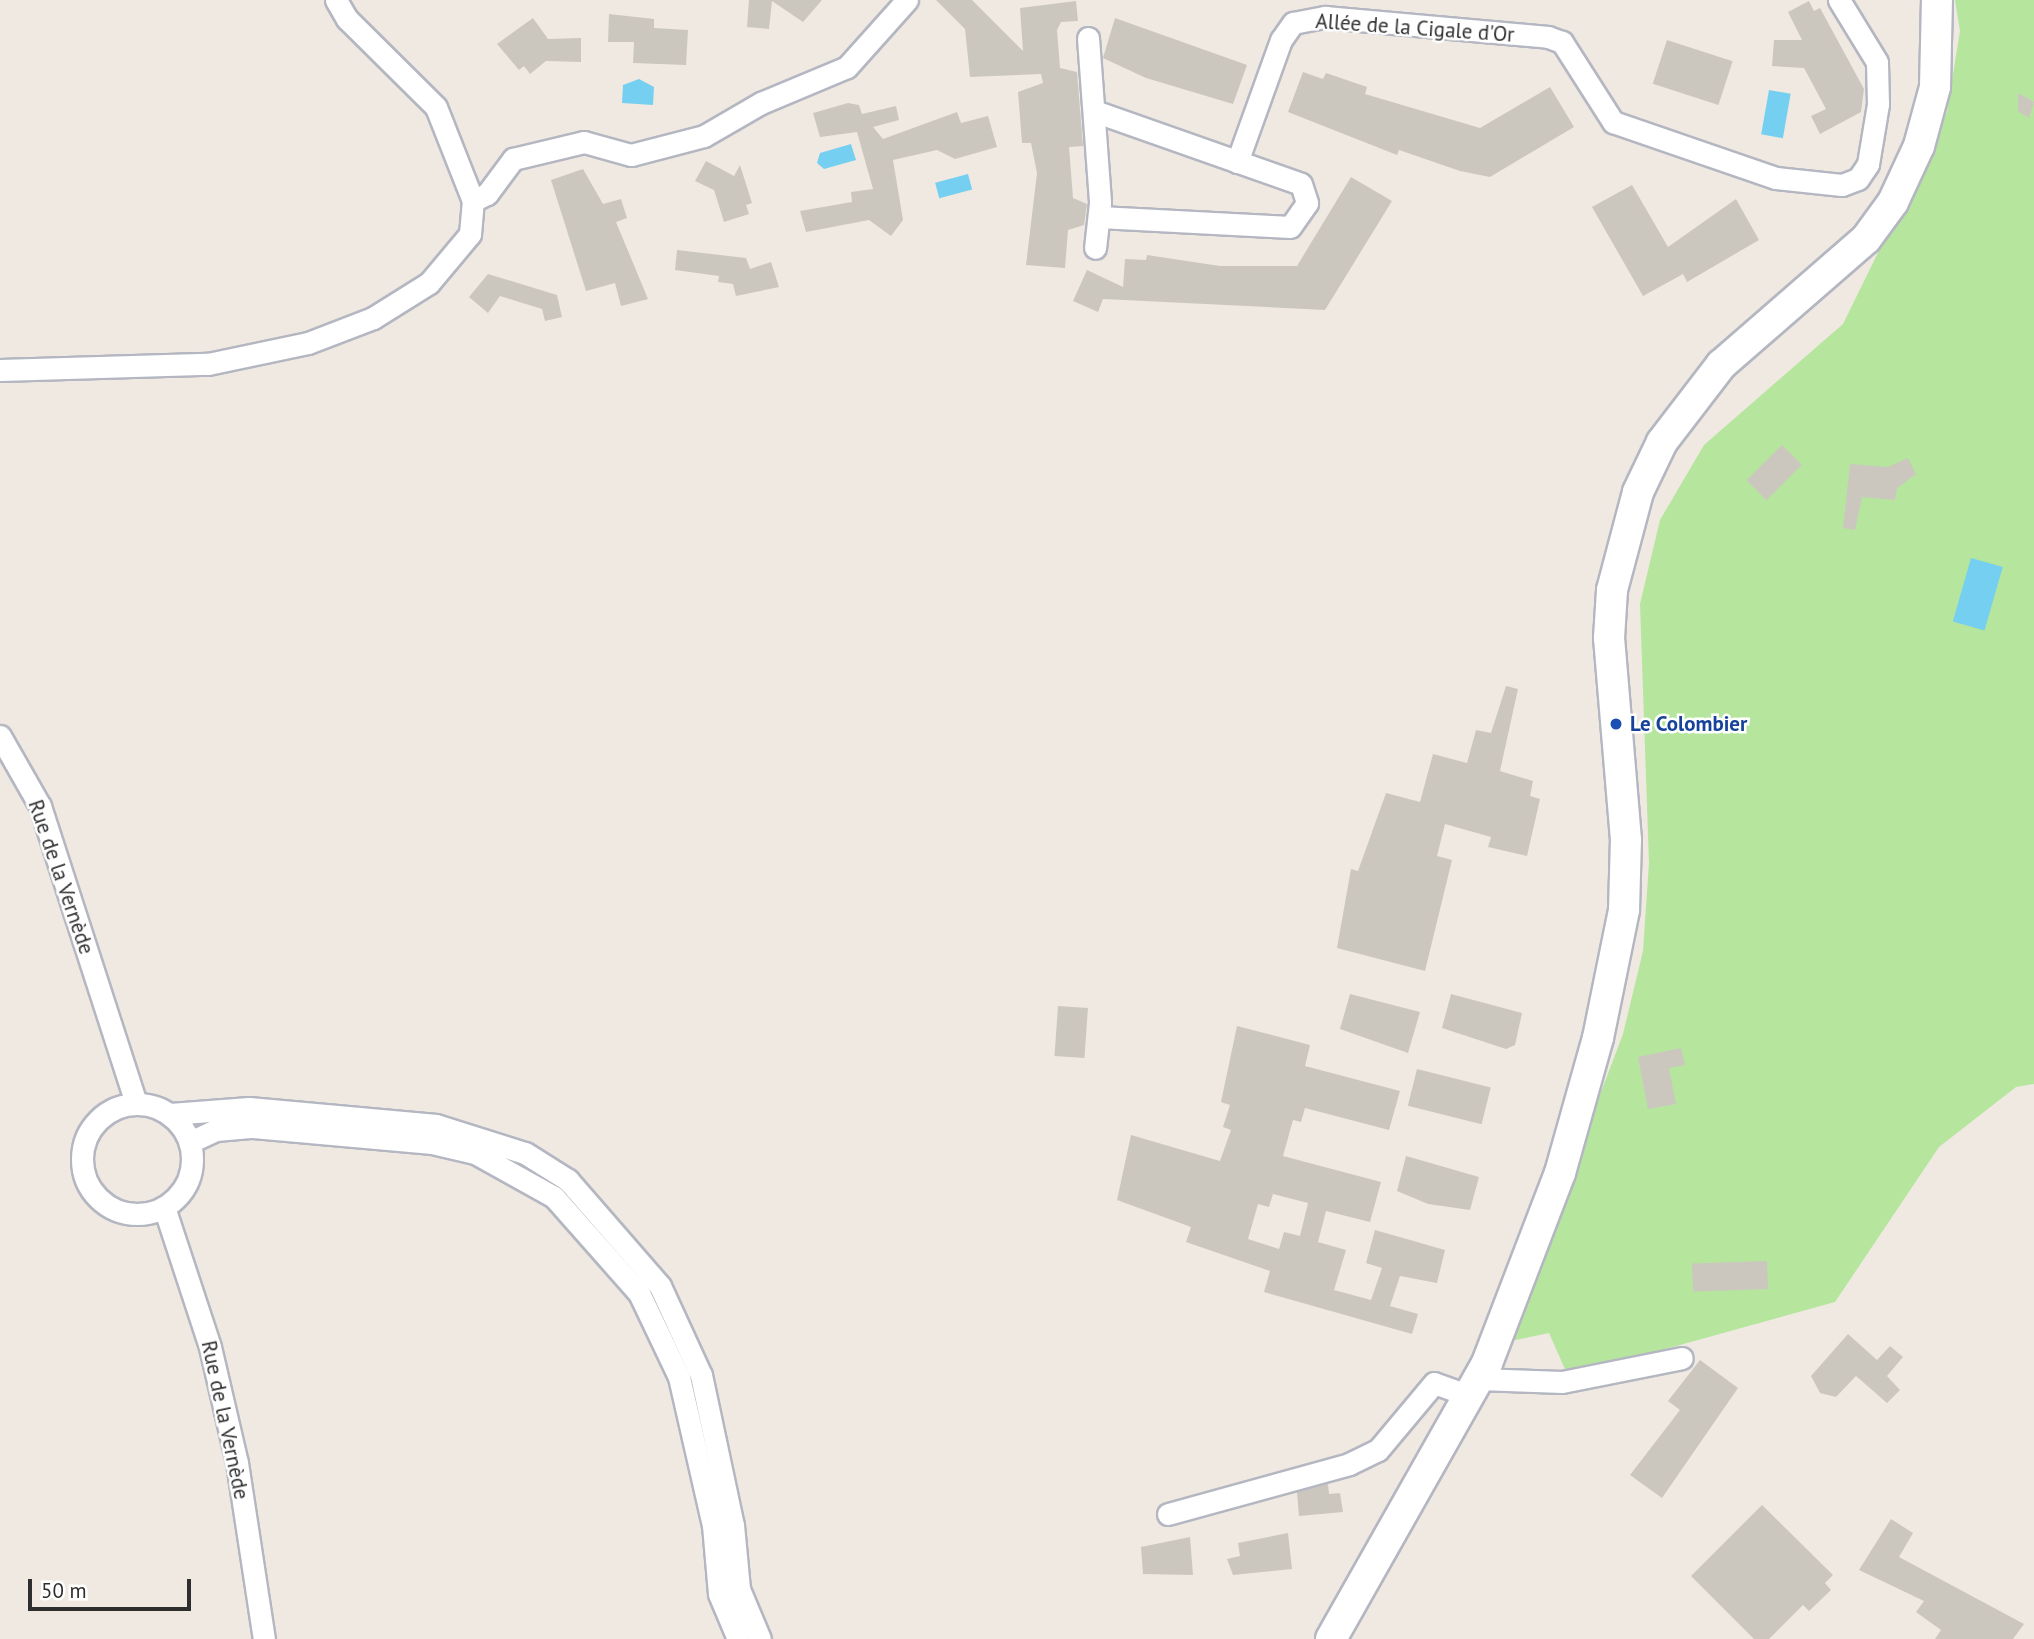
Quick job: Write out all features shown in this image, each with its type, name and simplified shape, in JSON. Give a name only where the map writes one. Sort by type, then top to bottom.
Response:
[{"type":"main road","points":[[1331,1639],[1473,1388],[1560,1172],[1614,970],[1626,840],[1609,638],[1612,590],[1638,492],[1661,442],[1721,365],[1866,239],[1893,202],[1919,146],[1935,87],[1937,0]]},
{"type":"street","points":[[0,370],[208,365],[308,344],[373,318],[429,283],[470,234],[474,201],[436,107],[347,19],[336,0]]},
{"type":"street","points":[[474,201],[487,194],[513,159],[584,142],[631,155],[704,136],[761,103],[847,67],[906,0]]},
{"type":"street","name":"Allée de la Cigale d'Or","points":[[1237,162],[1281,40],[1293,23],[1325,17],[1548,37],[1562,42],[1614,122],[1776,178],[1842,185],[1858,179],[1868,164],[1878,104],[1877,62],[1839,0]]},
{"type":"street","points":[[1088,38],[1099,217],[1096,248]]},
{"type":"street","points":[[1094,111],[1301,184],[1307,203],[1290,227],[1099,217]]},
{"type":"street","name":"Rue de la Vernède","points":[[0,736],[40,806],[136,1103]]},
{"type":"street","points":[[170,1114],[190,1142],[189,1178],[164,1207],[147,1213],[109,1208],[85,1179],[83,1144],[90,1128],[118,1106],[136,1103],[170,1114],[249,1108],[436,1125],[525,1153],[568,1180],[660,1286],[701,1375],[733,1525],[739,1589],[760,1639]]},
{"type":"street","points":[[190,1142],[216,1130],[253,1127],[432,1143],[475,1153],[554,1197],[639,1293],[679,1377],[713,1525],[719,1594],[738,1639]]},
{"type":"street","name":"Rue de la Vernède","points":[[164,1207],[210,1347],[234,1450],[264,1639]]},
{"type":"street","points":[[1168,1514],[1349,1464],[1378,1450],[1434,1383],[1473,1388],[1562,1382],[1682,1358]]},
{"type":"green space","points":[[1955,0],[2034,0],[2034,1084],[2016,1087],[1939,1147],[1835,1302],[1568,1376],[1549,1333],[1506,1342],[1623,1034],[1643,951],[1649,863],[1640,604],[1660,520],[1704,445],[1843,324],[1947,112],[1960,31]]},
{"type":"water","points":[[639,79],[654,87],[653,105],[622,103],[623,85]]},
{"type":"water","points":[[1769,90],[1791,94],[1783,138],[1761,134]]},
{"type":"water","points":[[851,144],[856,160],[824,169],[817,163],[820,153]]},
{"type":"water","points":[[968,174],[972,189],[939,198],[935,183]]},
{"type":"water","points":[[1971,558],[2003,567],[1985,631],[1953,621]]},
{"type":"building","points":[[749,0],[822,0],[803,22],[772,1],[769,29],[747,27]]},
{"type":"building","points":[[936,0],[972,0],[1023,51],[1020,8],[1076,1],[1078,21],[1061,22],[1057,30],[1060,68],[1077,72],[1083,146],[1069,147],[1073,198],[1087,204],[1084,225],[1068,230],[1065,268],[1026,265],[1037,173],[1031,143],[1022,143],[1018,92],[1043,83],[1041,74],[970,77],[965,29]]},
{"type":"building","points":[[1809,1],[1814,11],[1820,8],[1864,89],[1861,112],[1820,134],[1811,116],[1826,109],[1804,68],[1772,66],[1774,40],[1802,40],[1788,12]]},
{"type":"building","points":[[609,14],[654,19],[654,28],[688,30],[686,65],[633,63],[634,42],[608,42]]},
{"type":"building","points":[[533,18],[548,39],[581,38],[581,62],[546,61],[530,74],[524,66],[519,70],[497,44]]},
{"type":"building","points":[[1115,18],[1247,65],[1233,104],[1146,78],[1103,58]]},
{"type":"building","points":[[1667,40],[1733,61],[1718,105],[1653,84]]},
{"type":"building","points":[[1303,72],[1323,79],[1326,73],[1367,87],[1365,94],[1480,128],[1550,87],[1574,127],[1490,177],[1460,171],[1399,150],[1397,155],[1288,112]]},
{"type":"building","points":[[2018,93],[2034,102],[2029,118],[2018,111]]},
{"type":"building","points":[[848,103],[859,105],[862,114],[896,106],[899,120],[873,127],[883,139],[957,112],[961,123],[988,116],[997,147],[955,159],[937,150],[893,160],[903,220],[891,236],[869,220],[806,232],[800,211],[852,202],[851,192],[873,189],[857,132],[820,137],[813,113]]},
{"type":"building","points":[[706,161],[734,176],[740,165],[752,203],[746,205],[749,214],[724,222],[714,190],[695,181]]},
{"type":"building","points":[[583,169],[603,204],[621,199],[627,218],[616,222],[648,299],[621,306],[615,283],[586,291],[551,180]]},
{"type":"building","points":[[1351,177],[1392,201],[1325,310],[1103,299],[1098,312],[1073,301],[1087,270],[1123,287],[1125,259],[1146,260],[1147,255],[1220,266],[1297,266]]},
{"type":"building","points":[[1632,185],[1668,247],[1736,199],[1759,240],[1687,282],[1683,274],[1643,296],[1592,207]]},
{"type":"building","points":[[677,250],[746,258],[750,269],[771,262],[779,287],[736,296],[733,284],[718,282],[719,276],[675,270]]},
{"type":"building","points":[[488,274],[557,295],[562,317],[545,321],[542,309],[500,296],[488,313],[469,297]]},
{"type":"building","points":[[1782,445],[1802,465],[1766,500],[1747,480]]},
{"type":"building","points":[[1908,458],[1916,474],[1897,488],[1895,500],[1862,497],[1855,530],[1843,528],[1850,464],[1888,467]]},
{"type":"building","points":[[1506,686],[1518,689],[1500,771],[1533,781],[1530,796],[1540,799],[1527,856],[1488,847],[1491,837],[1445,824],[1437,856],[1452,860],[1425,971],[1337,948],[1351,869],[1358,871],[1386,793],[1420,802],[1433,754],[1467,763],[1476,730],[1491,733]]},
{"type":"building","points":[[1350,994],[1420,1012],[1408,1053],[1340,1029]]},
{"type":"building","points":[[1451,994],[1522,1013],[1515,1045],[1506,1049],[1442,1028]]},
{"type":"building","points":[[1058,1006],[1088,1008],[1084,1058],[1055,1056]]},
{"type":"building","points":[[1237,1026],[1310,1045],[1305,1066],[1400,1091],[1389,1130],[1305,1108],[1301,1122],[1293,1120],[1283,1156],[1381,1182],[1370,1222],[1326,1211],[1318,1242],[1346,1250],[1334,1290],[1371,1300],[1382,1268],[1366,1263],[1375,1230],[1445,1250],[1437,1283],[1400,1276],[1390,1306],[1418,1314],[1412,1334],[1264,1292],[1270,1271],[1186,1242],[1191,1227],[1117,1200],[1131,1135],[1220,1161],[1231,1130],[1223,1127],[1230,1105],[1221,1102]],"holes":[[[1273,1194],[1308,1203],[1300,1236],[1284,1232],[1279,1249],[1248,1239],[1258,1204],[1269,1207]]]},
{"type":"building","points":[[1681,1048],[1685,1065],[1669,1068],[1676,1104],[1648,1109],[1638,1057]]},
{"type":"building","points":[[1417,1069],[1491,1087],[1482,1124],[1408,1106]]},
{"type":"building","points":[[1406,1156],[1479,1177],[1470,1210],[1428,1204],[1397,1191]]},
{"type":"building","points":[[1767,1261],[1768,1289],[1693,1292],[1692,1264]]},
{"type":"building","points":[[1848,1334],[1877,1360],[1890,1346],[1903,1357],[1887,1376],[1900,1390],[1887,1403],[1856,1376],[1836,1397],[1820,1393],[1811,1376]]},
{"type":"building","points":[[1700,1360],[1738,1388],[1662,1498],[1630,1475],[1680,1410],[1668,1401]]},
{"type":"building","points":[[1328,1484],[1329,1494],[1340,1493],[1343,1512],[1299,1516],[1297,1492]]},
{"type":"building","points":[[1762,1505],[1833,1575],[1825,1583],[1831,1590],[1809,1611],[1803,1605],[1769,1639],[1754,1639],[1691,1576]]},
{"type":"building","points":[[1891,1519],[1913,1533],[1899,1557],[2024,1624],[2013,1639],[1935,1639],[1941,1630],[1916,1612],[1924,1601],[1859,1570]]},
{"type":"building","points":[[1288,1533],[1292,1569],[1233,1575],[1227,1559],[1240,1556],[1238,1543]]},
{"type":"building","points":[[1190,1537],[1193,1575],[1143,1574],[1141,1547]]},
{"type":"place","name":"Le Colombier","points":[[1616,724]]}]
